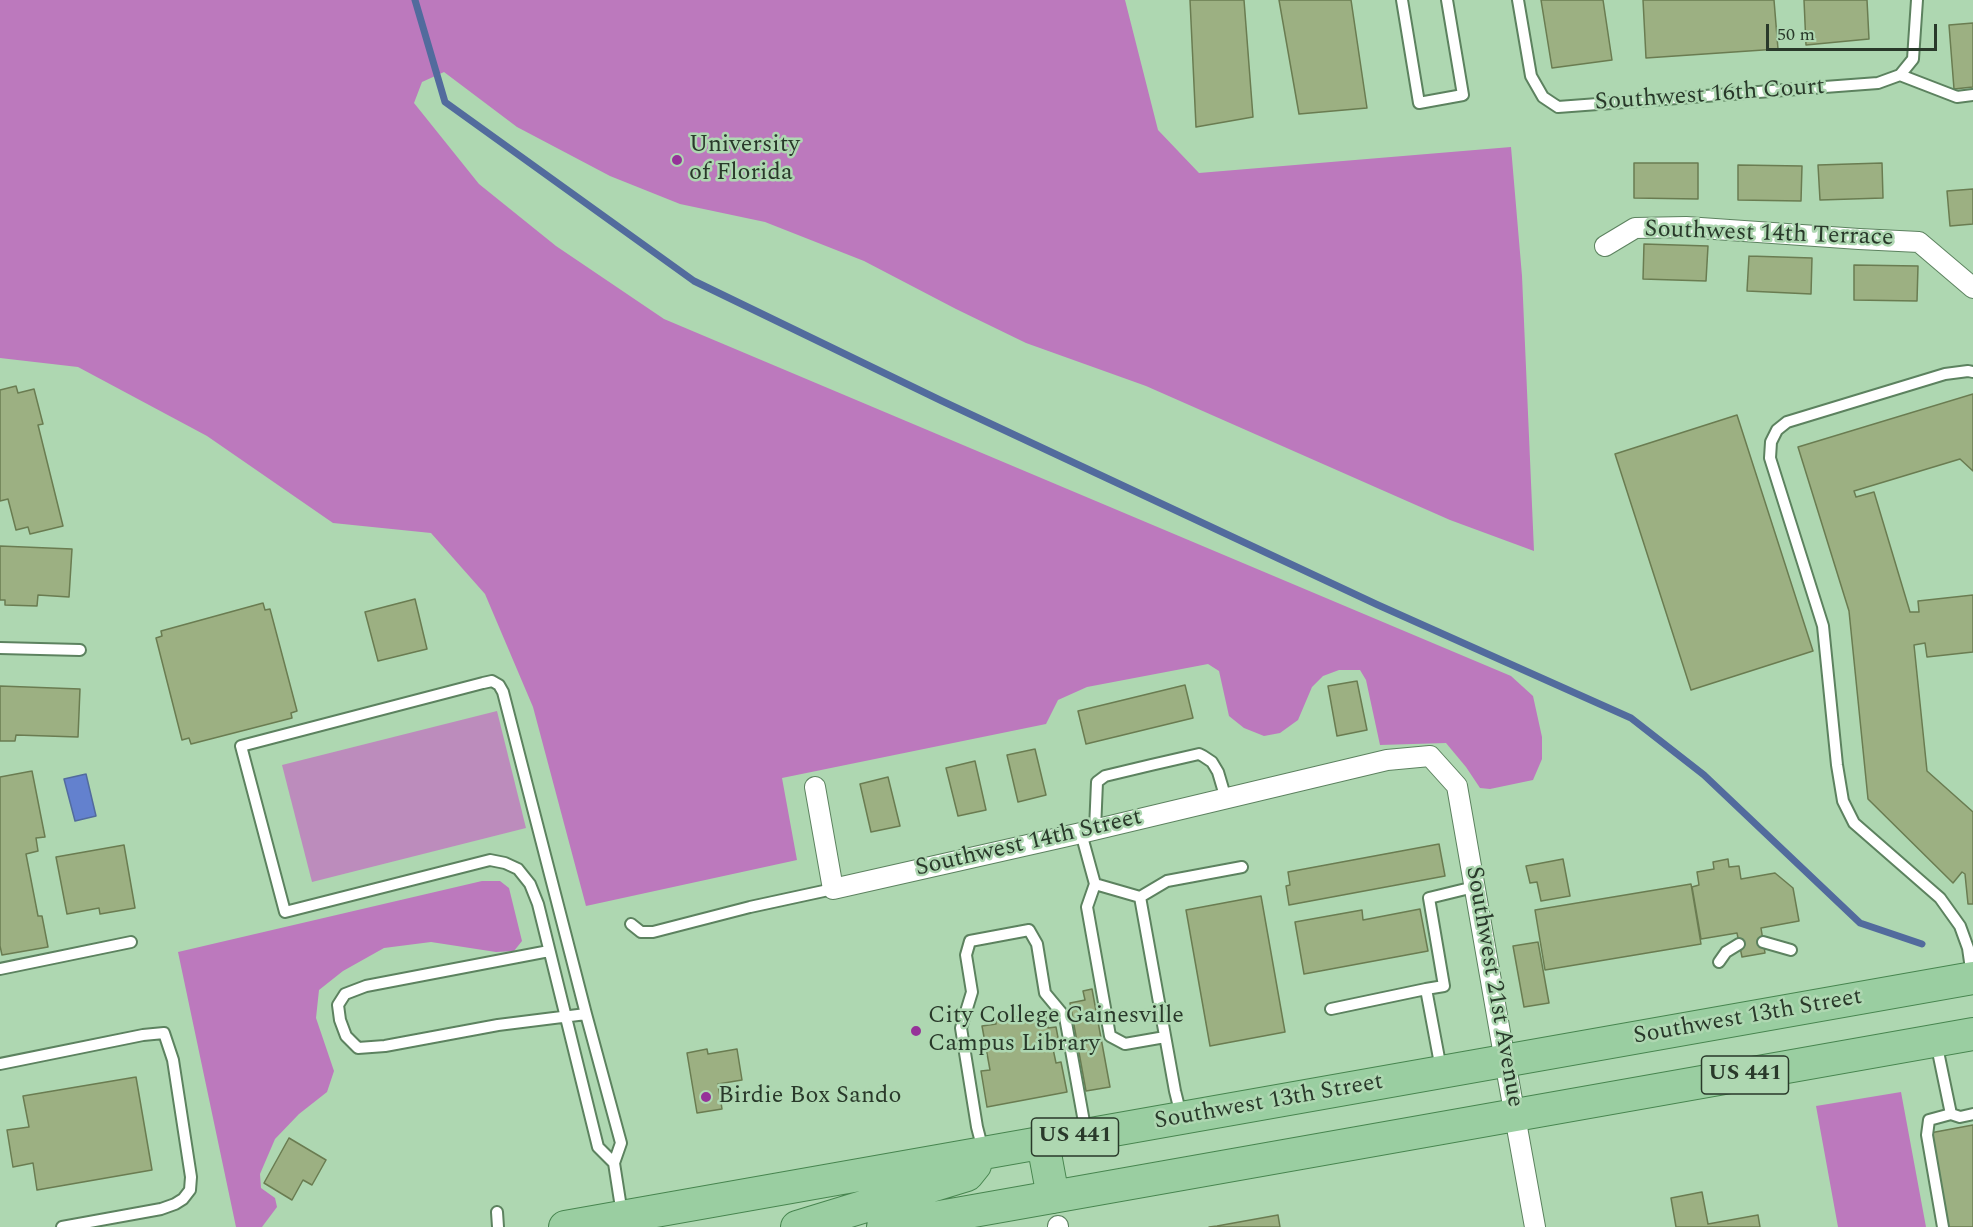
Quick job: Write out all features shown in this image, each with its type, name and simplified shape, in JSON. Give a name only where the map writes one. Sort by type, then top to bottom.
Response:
[{"type":"main road","name":"Southwest 13th Street","points":[[566,1227],[1973,978]]},
{"type":"main road","name":"US 441","points":[[883,1227],[1056,1215],[1516,1115],[1973,1034]]},
{"type":"main road","points":[[1043,1143],[1056,1215]]},
{"type":"main road","points":[[797,1227],[967,1175],[984,1153]]},
{"type":"street","name":"Southwest 14th Terrace","points":[[1605,246],[1635,228],[1686,227],[1918,242],[1973,288]]},
{"type":"street","name":"Southwest 14th Street","points":[[833,889],[1088,832],[1387,760],[1430,756]]},
{"type":"street","name":"Southwest 21st Avenue","points":[[1430,756],[1457,786],[1504,1061],[1536,1227]]},
{"type":"street","points":[[815,787],[833,889]]},
{"type":"lane","points":[[1402,0],[1419,103],[1463,95],[1447,0]]},
{"type":"lane","name":"Southwest 16th Court","points":[[1518,0],[1531,76],[1543,97],[1558,107],[1878,83],[1900,75]]},
{"type":"lane","points":[[1917,0],[1913,59],[1900,75],[1957,96],[1973,95]]},
{"type":"lane","points":[[1973,372],[1945,375],[1787,422],[1777,430],[1771,442],[1770,458],[1823,626],[1837,765],[1843,801],[1854,823],[1940,898],[1960,927],[1968,948],[1973,978]]},
{"type":"lane","points":[[0,648],[80,650]]},
{"type":"lane","points":[[614,1163],[598,1147],[538,904],[530,884],[518,869],[490,860],[285,912],[241,746],[483,683],[492,681],[499,685],[504,692],[621,1143],[614,1163],[622,1217]]},
{"type":"lane","points":[[1165,1037],[1125,1044],[1110,1036],[1087,907],[1095,884],[1088,832],[1097,782],[1105,776],[1199,754],[1218,772],[1226,798]]},
{"type":"lane","points":[[1095,884],[1140,897],[1167,881],[1242,867]]},
{"type":"lane","points":[[1331,1009],[1444,986],[1429,897],[1474,888]]},
{"type":"lane","name":"Southwest 14th Street","points":[[631,924],[641,932],[652,932],[833,889]]},
{"type":"lane","points":[[1140,897],[1175,1091],[1182,1118]]},
{"type":"lane","points":[[984,1153],[977,1127],[961,1028],[972,992],[966,956],[970,941],[1029,930],[1037,944],[1045,993],[1065,1017],[1087,1135]]},
{"type":"lane","points":[[0,969],[131,942]]},
{"type":"lane","points":[[1763,942],[1791,950]]},
{"type":"lane","points":[[1719,963],[1726,952],[1739,945]]},
{"type":"lane","points":[[549,951],[366,986],[345,994],[338,1005],[340,1020],[346,1036],[358,1048],[385,1046],[498,1024],[586,1014]]},
{"type":"lane","points":[[1426,989],[1441,1072]]},
{"type":"lane","points":[[0,1064],[143,1035],[164,1033],[173,1060],[191,1177],[190,1190],[183,1199],[161,1209],[62,1227]]},
{"type":"lane","points":[[1935,1041],[1951,1114]]},
{"type":"lane","points":[[1943,1227],[1927,1135],[1929,1120],[1951,1114],[1960,1117],[1973,1114]]},
{"type":"lane","points":[[497,1212],[498,1227]]},
{"type":"shaded area","points":[[0,0],[1125,0],[1158,130],[1199,173],[1511,147],[1522,276],[1534,551],[1450,520],[1146,386],[1026,343],[864,261],[765,222],[680,204],[610,176],[517,127],[444,72],[422,82],[414,103],[479,184],[556,246],[664,319],[1511,676],[1533,696],[1542,737],[1542,759],[1533,780],[1490,789],[1480,788],[1446,743],[1380,745],[1366,680],[1360,670],[1339,670],[1323,676],[1312,687],[1298,720],[1280,733],[1264,736],[1244,728],[1229,716],[1219,671],[1208,664],[1087,687],[1058,700],[1046,724],[782,778],[797,860],[586,906],[533,707],[485,594],[431,533],[333,523],[207,436],[78,367],[0,358]]},
{"type":"shaded area","points":[[497,711],[526,828],[312,882],[282,765]]},
{"type":"shaded area","points":[[482,881],[500,881],[509,888],[522,941],[514,951],[496,952],[431,942],[384,948],[343,971],[319,990],[316,1018],[334,1071],[327,1092],[299,1114],[275,1139],[260,1174],[261,1188],[275,1198],[277,1207],[262,1227],[236,1227],[178,952]]},
{"type":"shaded area","points":[[1901,1092],[1926,1227],[1838,1227],[1816,1106]]},
{"type":"water","points":[[86,774],[96,816],[75,821],[64,779]]},
{"type":"building","points":[[1190,0],[1244,0],[1253,117],[1196,127]]},
{"type":"building","points":[[1279,0],[1351,0],[1367,108],[1299,114]]},
{"type":"building","points":[[1541,0],[1603,0],[1612,60],[1552,68]]},
{"type":"building","points":[[1643,0],[1774,0],[1778,49],[1646,58]]},
{"type":"building","points":[[1804,0],[1867,0],[1869,39],[1806,45]]},
{"type":"building","points":[[1973,23],[1973,87],[1954,89],[1949,25]]},
{"type":"building","points":[[1634,163],[1698,163],[1698,199],[1634,198]]},
{"type":"building","points":[[1882,163],[1883,198],[1820,200],[1818,165]]},
{"type":"building","points":[[1738,165],[1802,166],[1801,201],[1738,200]]},
{"type":"building","points":[[1973,189],[1973,224],[1950,226],[1947,191]]},
{"type":"building","points":[[1644,244],[1708,246],[1706,281],[1643,279]]},
{"type":"building","points":[[1749,256],[1812,258],[1811,294],[1747,291]]},
{"type":"building","points":[[1854,265],[1918,266],[1917,301],[1854,300]]},
{"type":"building","points":[[16,386],[18,393],[34,389],[43,424],[38,425],[63,526],[30,534],[28,527],[16,530],[8,499],[0,501],[0,390]]},
{"type":"building","points":[[1973,394],[1973,471],[1960,459],[1854,491],[1856,497],[1874,492],[1910,612],[1919,612],[1918,601],[1973,595],[1973,652],[1927,657],[1925,643],[1914,645],[1927,771],[1973,812],[1973,904],[1968,904],[1965,874],[1962,872],[1953,883],[1868,799],[1849,611],[1798,447]]},
{"type":"building","points":[[1737,415],[1813,651],[1691,690],[1615,454]]},
{"type":"building","points":[[0,546],[72,549],[69,597],[38,595],[37,606],[5,605],[5,600],[0,600]]},
{"type":"building","points":[[415,599],[427,649],[378,661],[365,612]]},
{"type":"building","points":[[263,603],[265,610],[270,609],[297,711],[291,713],[292,718],[191,744],[189,738],[182,740],[156,638],[162,636],[161,631]]},
{"type":"building","points":[[1357,681],[1367,730],[1337,736],[1328,686]]},
{"type":"building","points":[[1185,685],[1193,718],[1086,744],[1078,711]]},
{"type":"building","points":[[0,686],[80,689],[78,737],[16,735],[15,741],[0,741]]},
{"type":"building","points":[[1035,749],[1046,795],[1018,802],[1007,755]]},
{"type":"building","points":[[975,761],[986,810],[958,816],[946,768]]},
{"type":"building","points":[[32,771],[45,837],[36,838],[38,851],[26,854],[38,916],[42,916],[48,947],[2,955],[0,946],[0,777]]},
{"type":"building","points":[[888,777],[900,826],[871,832],[860,784]]},
{"type":"building","points":[[1439,844],[1445,876],[1289,905],[1286,886],[1290,885],[1288,872]]},
{"type":"building","points":[[124,845],[135,908],[100,914],[99,908],[67,914],[56,857]]},
{"type":"building","points":[[1563,859],[1570,896],[1541,901],[1537,882],[1530,883],[1526,866]]},
{"type":"building","points":[[1728,859],[1729,867],[1739,866],[1741,879],[1775,873],[1793,888],[1799,921],[1761,928],[1765,953],[1742,957],[1737,933],[1701,939],[1692,887],[1699,885],[1697,872],[1714,869],[1713,862]]},
{"type":"building","points":[[1691,884],[1701,944],[1545,970],[1535,910]]},
{"type":"building","points":[[1261,896],[1285,1032],[1210,1046],[1186,910]]},
{"type":"building","points":[[1420,909],[1428,951],[1304,974],[1295,922],[1362,910],[1363,920]]},
{"type":"building","points":[[1538,942],[1549,1003],[1524,1007],[1513,946]]},
{"type":"building","points":[[1092,989],[1110,1087],[1086,1091],[1070,1003],[1085,1000],[1083,991]]},
{"type":"building","points":[[1025,1015],[1025,1018],[1046,1015],[1048,1028],[1056,1027],[1059,1043],[1052,1044],[1056,1063],[1061,1062],[1067,1092],[987,1107],[981,1071],[990,1070],[982,1026]]},
{"type":"building","points":[[707,1049],[708,1054],[737,1049],[742,1080],[718,1084],[722,1109],[697,1113],[687,1053]]},
{"type":"building","points":[[136,1077],[152,1170],[37,1190],[33,1163],[13,1167],[7,1130],[29,1127],[23,1096]]},
{"type":"building","points":[[1973,1125],[1973,1227],[1947,1227],[1930,1133]]},
{"type":"building","points":[[289,1138],[326,1160],[312,1185],[303,1180],[292,1200],[264,1183]]},
{"type":"building","points":[[1702,1192],[1708,1224],[1758,1215],[1760,1227],[1676,1227],[1671,1198]]},
{"type":"building","points":[[1278,1215],[1280,1227],[1209,1227],[1217,1226]]},
{"type":"waterway","points":[[415,0],[445,102],[694,281],[942,401],[1378,605],[1631,718],[1704,775],[1860,923],[1922,944]]},
{"type":"place","name":"University of Florida","points":[[677,160]]},
{"type":"place","name":"City College Gainesville Campus Library","points":[[916,1031]]},
{"type":"place","name":"Birdie Box Sando","points":[[706,1097]]}]
